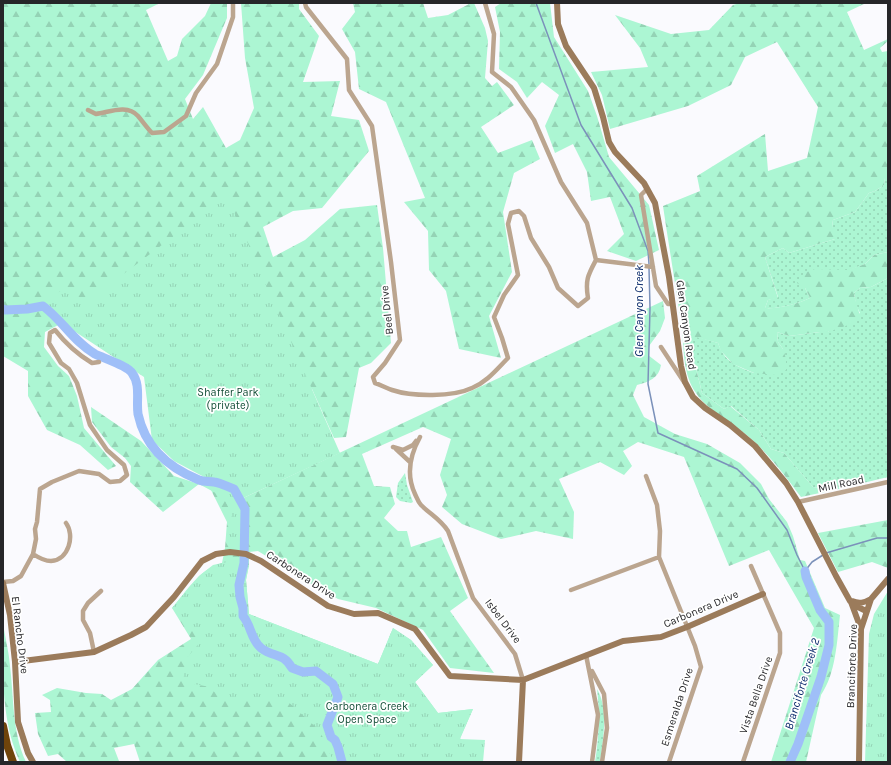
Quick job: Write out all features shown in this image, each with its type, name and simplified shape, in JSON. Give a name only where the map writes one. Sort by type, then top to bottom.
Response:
[{"type":"highway","points":[[3,726],[7,745],[13,762]]},
{"type":"street","points":[[88,110],[96,114],[119,109],[129,110],[138,115],[145,127],[152,133],[164,132],[186,116],[196,93],[217,64],[233,16],[233,3]]},
{"type":"street","name":"Beel Drive","points":[[305,3],[306,7],[347,59],[349,90],[372,126],[400,340],[373,377],[375,383],[393,390],[423,395],[447,395],[472,388],[492,375],[508,358],[494,317],[504,295],[518,275],[508,224],[511,213],[519,211],[524,216],[531,238],[549,267],[558,288],[578,306],[588,298],[586,288],[587,278],[596,260]]},
{"type":"street","points":[[485,3],[494,34],[492,72],[511,87],[534,120],[560,182],[587,223],[596,260],[653,268]]},
{"type":"street","name":"Glen Canyon Road","points":[[557,3],[558,24],[566,46],[594,88],[609,142],[615,152],[644,183],[655,203],[669,277],[681,366],[685,382],[693,397],[755,446],[786,483],[798,502],[850,601],[866,611]]},
{"type":"street","points":[[647,189],[641,195],[656,286],[668,304],[673,304]]},
{"type":"street","points":[[3,583],[13,582],[21,576],[33,554],[36,540],[35,529],[40,489],[52,482],[79,471],[100,474],[110,482],[120,481],[127,475],[124,465],[107,450],[90,425],[77,383],[69,369],[62,363],[48,343],[50,333],[55,330],[67,345],[80,356],[92,363],[98,362]]},
{"type":"street","points":[[661,347],[693,397]]},
{"type":"street","points":[[420,437],[414,448],[410,462],[393,447],[403,450],[413,445],[420,437]]},
{"type":"street","name":"Isbel Drive","points":[[410,462],[412,488],[420,504],[442,522],[448,531],[472,598],[515,654],[523,680],[519,762]]},
{"type":"street","name":"Esmeralda Drive","points":[[646,476],[657,505],[660,531],[659,557],[696,646],[700,667],[669,762]]},
{"type":"street","name":"Mill Road","points":[[798,502],[888,482]]},
{"type":"street","points":[[33,554],[44,560],[53,561],[65,554],[69,547],[70,534],[69,527],[66,523]]},
{"type":"street","name":"Carbonera Drive","points":[[15,662],[94,652],[131,635],[146,627],[174,596],[202,561],[216,554],[230,552],[246,554],[261,561],[328,606],[354,614],[378,613],[415,629],[450,676],[523,680],[623,641],[661,637],[763,594]]},
{"type":"street","points":[[571,590],[659,557]]},
{"type":"street","name":"Vista Bella Drive","points":[[743,762],[780,653],[780,633],[751,566]]},
{"type":"street","name":"Branciforte Drive","points":[[859,762],[861,629],[871,599],[888,579]]},
{"type":"street","name":"El Rancho Drive","points":[[3,583],[10,614],[15,662],[18,722],[33,762]]},
{"type":"street","points":[[94,652],[90,633],[83,620],[83,611],[88,603],[101,591]]},
{"type":"street","points":[[850,601],[858,603],[871,599]]},
{"type":"street","points":[[850,601],[861,629]]},
{"type":"street","points":[[586,655],[598,715],[592,762]]},
{"type":"street","points":[[589,666],[604,694],[607,728],[602,762]]},
{"type":"green space","points":[[3,3],[160,3],[146,10],[168,61],[177,56],[182,39],[205,16],[211,3],[227,3],[227,18],[203,75],[185,99],[193,119],[203,107],[226,148],[240,140],[254,108],[245,58],[241,3],[299,3],[299,9],[319,36],[303,82],[340,81],[331,116],[359,120],[369,151],[322,208],[293,211],[263,227],[273,257],[305,240],[340,209],[377,205],[383,248],[391,343],[371,363],[359,368],[346,437],[334,438],[312,389],[85,304],[42,310],[62,323],[45,332],[44,347],[58,366],[69,376],[77,396],[84,428],[116,466],[108,470],[80,445],[47,430],[28,396],[28,371],[3,356]]},
{"type":"green space","points":[[353,3],[423,3],[428,18],[448,15],[471,3],[474,3],[485,28],[488,41],[485,78],[492,86],[497,82],[514,105],[481,127],[498,153],[532,140],[540,159],[514,173],[503,212],[512,272],[489,316],[501,358],[459,349],[446,291],[429,270],[428,231],[404,202],[425,198],[386,102],[359,89],[355,52],[342,29],[355,12]]},
{"type":"green space","points":[[501,3],[550,3],[554,37],[588,91],[609,157],[649,205],[659,250],[636,261],[607,251],[624,234],[610,197],[591,201],[587,172],[573,144],[555,153],[545,126],[559,95],[542,82],[527,98],[517,82],[499,69],[500,32],[495,7]]},
{"type":"green space","points":[[740,3],[866,3],[847,12],[864,50],[888,39],[888,41],[880,48],[882,52],[888,51],[888,178],[885,178],[884,185],[869,193],[855,212],[833,220],[832,227],[839,235],[835,239],[789,253],[783,248],[765,257],[778,298],[768,300],[765,308],[788,306],[810,298],[805,288],[797,283],[804,273],[815,269],[848,270],[865,264],[874,255],[888,252],[888,278],[871,287],[860,288],[854,293],[860,319],[851,324],[828,332],[789,336],[777,332],[778,342],[783,349],[786,359],[786,370],[776,375],[754,373],[733,364],[721,351],[718,343],[688,335],[702,393],[724,409],[730,406],[759,430],[771,449],[784,453],[813,487],[834,490],[801,497],[763,450],[743,432],[706,405],[692,386],[686,370],[682,329],[663,206],[700,191],[697,176],[765,134],[768,171],[807,158],[818,107],[777,42],[745,57],[731,85],[688,106],[610,129],[602,95],[591,72],[648,67],[640,48],[615,15],[671,34],[709,30],[733,5]]},
{"type":"green space","points":[[885,178],[888,178],[888,252],[874,255],[865,264],[805,288],[810,298],[788,306],[765,308],[768,300],[778,297],[765,257],[783,248],[789,253],[835,239],[832,227],[833,220],[855,212],[869,193],[884,185]]},
{"type":"green space","name":"Shaffer Park (private)","points":[[227,196],[340,453],[239,500],[250,520],[245,541],[226,538],[232,514],[223,497],[199,484],[206,478],[174,461],[152,440],[144,377],[39,308],[63,289],[85,303]]},
{"type":"green space","points":[[888,278],[888,477],[834,490],[813,487],[784,453],[771,449],[759,430],[731,406],[724,409],[702,393],[688,334],[718,343],[724,355],[728,359],[742,368],[754,373],[783,349],[778,342],[777,332],[789,336],[828,332],[860,313],[856,305],[854,293],[860,288],[871,287]]},
{"type":"green space","points":[[663,301],[665,318],[660,331],[649,346],[648,355],[661,365],[660,369],[653,379],[637,385],[633,395],[644,417],[675,434],[707,444],[740,463],[761,484],[769,499],[787,522],[800,560],[805,561],[825,608],[840,615],[833,667],[821,695],[806,762],[771,762],[814,628],[769,550],[729,566],[684,457],[638,442],[623,451],[632,466],[624,475],[600,462],[559,479],[574,512],[573,539],[536,531],[501,539],[462,524],[442,507],[447,495],[440,475],[451,439],[423,427],[362,454],[374,486],[390,487],[395,504],[384,518],[398,531],[407,531],[411,547],[441,537],[468,598],[450,611],[494,673],[450,668],[423,630],[376,608],[338,599],[258,551],[249,552],[249,565],[246,580],[249,614],[378,664],[393,628],[411,640],[433,665],[415,682],[438,713],[473,709],[460,738],[474,762],[140,762],[134,744],[114,748],[119,761],[116,762],[67,762],[58,754],[48,756],[38,734],[35,713],[51,712],[50,700],[42,695],[57,688],[102,694],[111,700],[132,689],[158,660],[191,639],[172,608],[200,575],[222,563],[227,522],[211,490],[239,500]]},
{"type":"green space","points":[[91,407],[141,441],[174,476],[199,484],[163,512],[130,482],[131,466],[125,458],[111,447],[92,422]]},
{"type":"green space","points":[[405,473],[407,485],[413,502],[411,503],[400,501],[396,497],[398,483]]},
{"type":"green space","points":[[888,520],[888,568],[872,562],[838,572],[818,533]]},
{"type":"green space","name":"Carbonera Creek Open Space","points":[[231,561],[249,565],[246,580],[249,614],[378,664],[393,628],[411,640],[433,665],[415,682],[438,713],[473,709],[460,739],[485,740],[483,762],[331,762],[332,759],[320,731],[284,698],[253,700],[218,696],[210,687],[183,682],[186,659],[205,636],[172,608],[199,576],[213,565]]},
{"type":"green space","points":[[888,591],[888,762],[865,762],[869,634],[874,614]]},
{"type":"green space","points":[[3,623],[9,661],[14,715],[21,751],[26,762],[20,762],[9,729],[6,711],[3,676]]},
{"type":"green space","points":[[597,689],[601,697],[604,715],[604,735],[600,762],[595,762],[599,726]]},
{"type":"waterway","name":"Glen Canyon Creek","points":[[536,3],[581,125],[632,208],[648,251],[649,264]]},
{"type":"waterway","name":"Glen Canyon Creek","points":[[649,268],[650,308],[648,384],[658,433],[737,469],[757,488],[787,530],[805,571],[812,562],[823,555]]},
{"type":"waterway","points":[[3,309],[27,309],[43,306],[88,349],[95,354],[130,370],[136,382],[138,393],[138,414],[141,426],[152,446],[168,463],[188,475],[201,481],[222,484],[234,489],[245,509],[244,563],[239,585],[243,616],[255,641],[261,648],[282,657],[292,668],[303,672],[316,671],[333,684],[338,697],[327,725],[331,737],[335,740],[338,747],[342,762]]},
{"type":"waterway","points":[[826,553],[877,538],[888,538]]},
{"type":"waterway","name":"Branciforte Creek 2","points":[[790,762],[798,744],[821,677],[829,645],[829,622],[820,610],[806,577],[805,571]]}]
